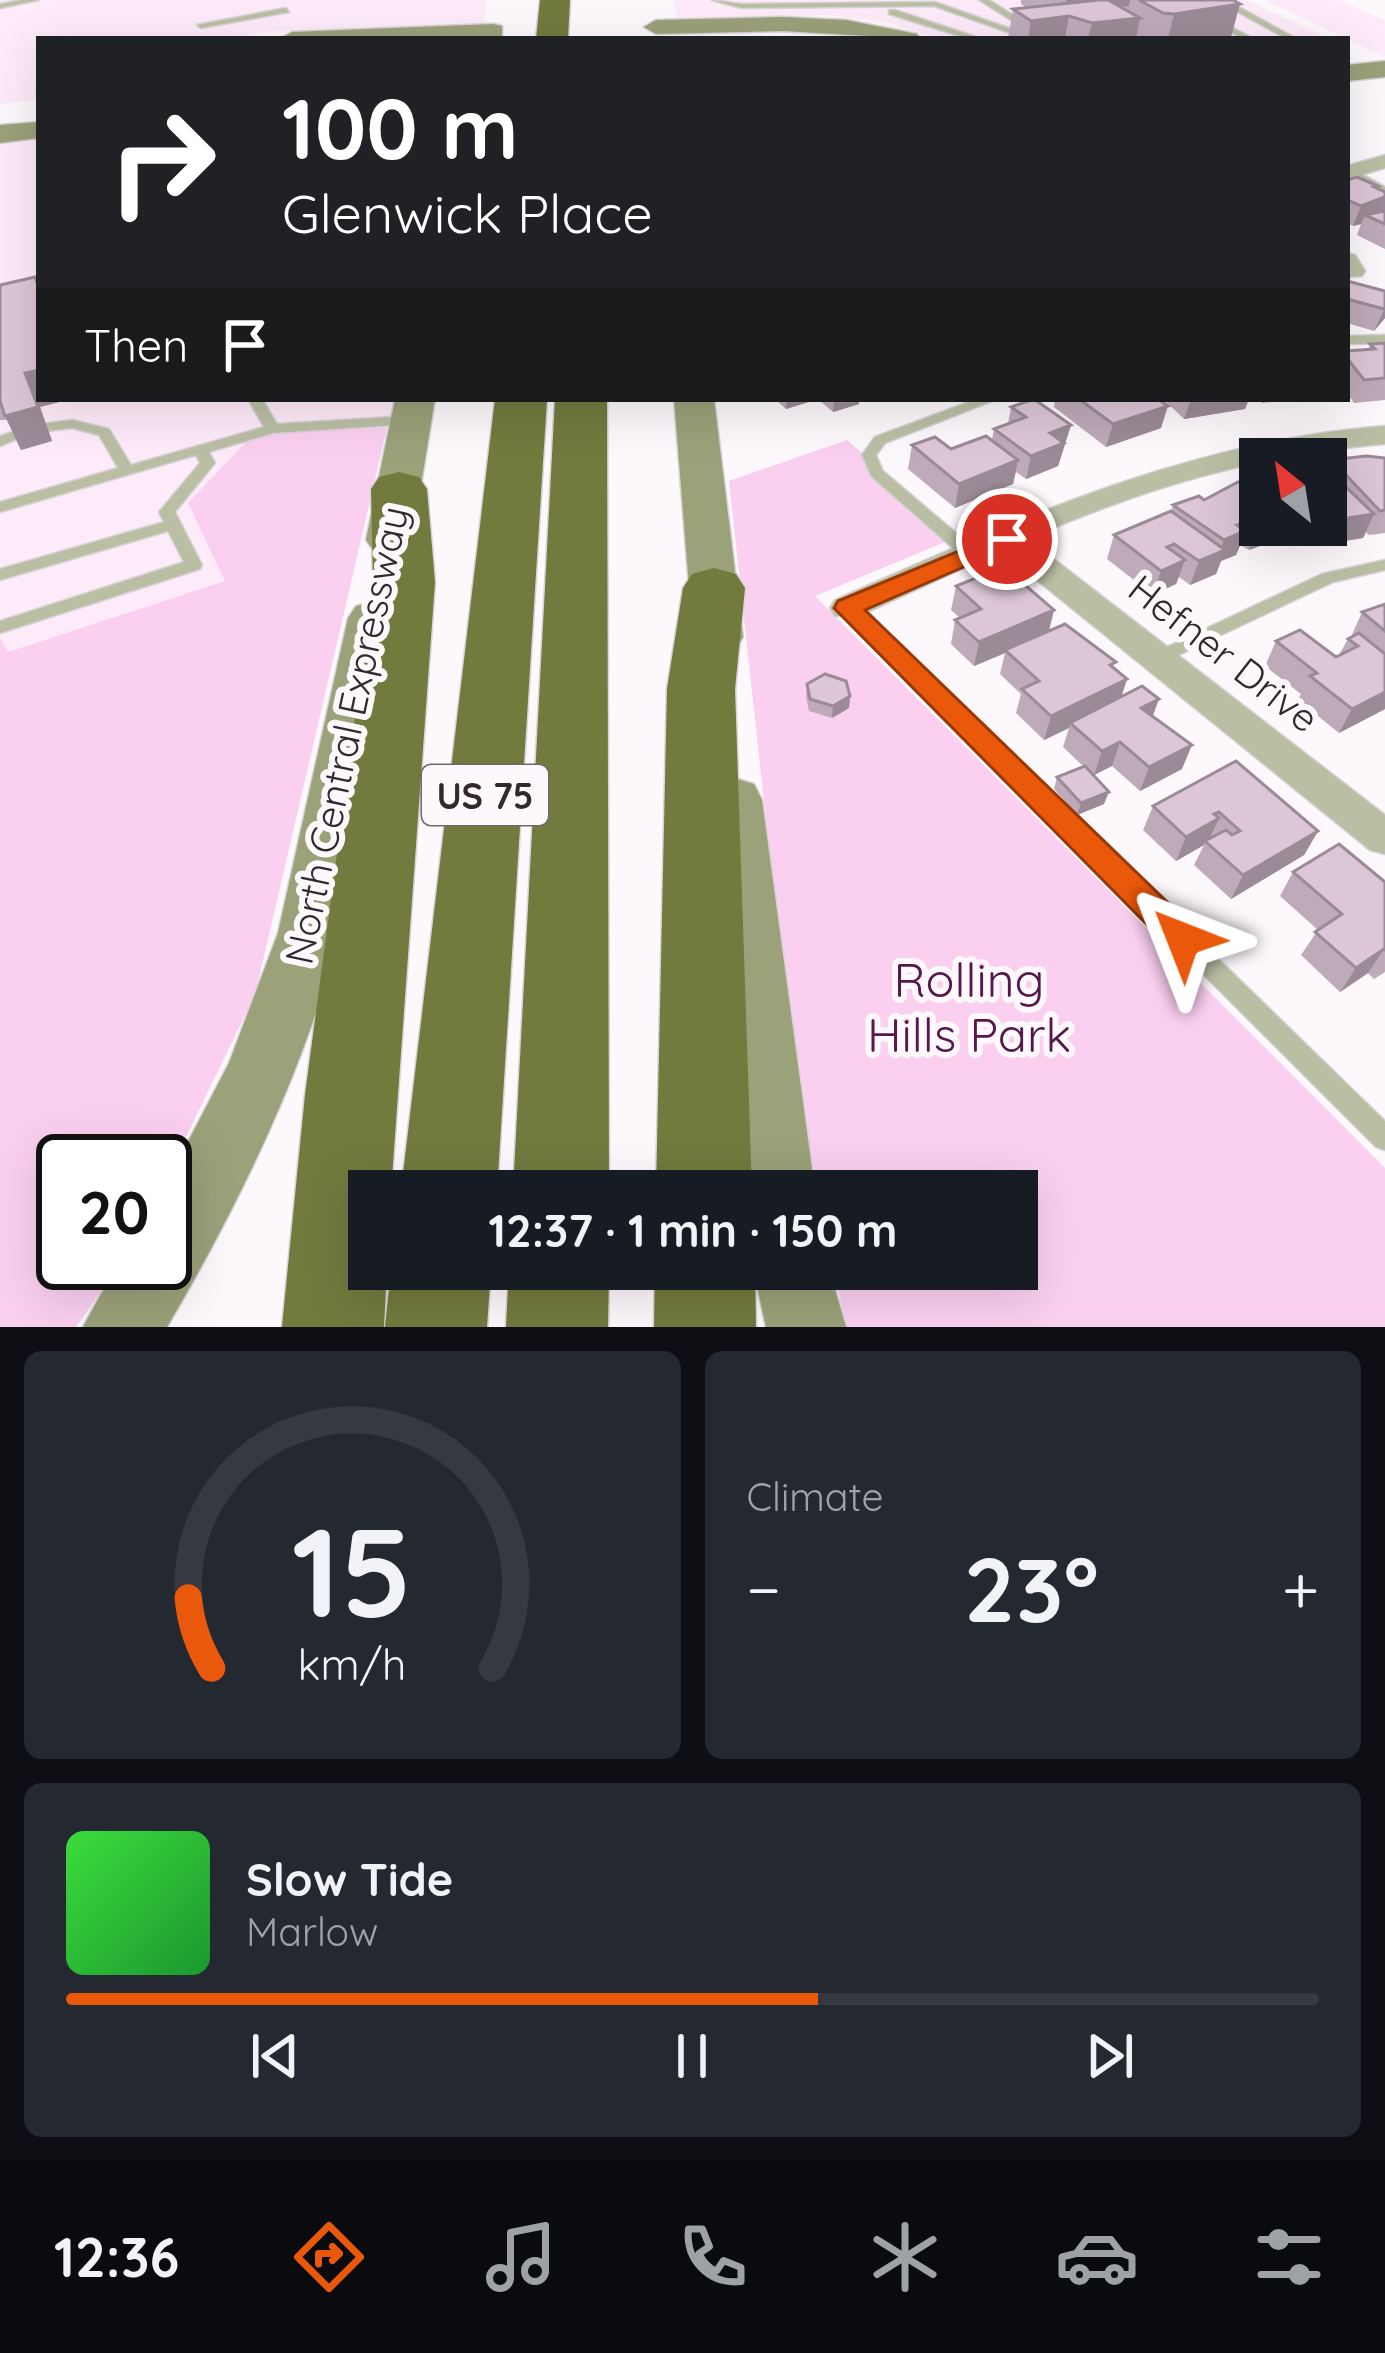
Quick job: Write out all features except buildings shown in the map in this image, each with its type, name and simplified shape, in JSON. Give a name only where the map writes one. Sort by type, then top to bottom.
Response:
[{"type":"highway","points":[[552,36],[555,0]]},
{"type":"highway","name":"US 75","points":[[450,1170],[520,402]]},
{"type":"highway","name":"US 75","points":[[562,1170],[580,402]]},
{"type":"highway","points":[[333,1327],[350,1096],[404,582],[408,436]]},
{"type":"highway","points":[[704,1170],[701,688],[714,588]]},
{"type":"highway","points":[[436,1327],[440,1290]]},
{"type":"highway","points":[[557,1327],[558,1290]]},
{"type":"highway","points":[[705,1290],[705,1327]]},
{"type":"main road","points":[[443,36],[493,35],[500,0]]},
{"type":"main road","points":[[654,0],[657,33],[813,24],[896,36]]},
{"type":"main road","points":[[1350,73],[1385,68]]},
{"type":"main road","points":[[1350,95],[1385,93]]},
{"type":"main road","points":[[0,117],[36,113]]},
{"type":"main road","points":[[0,134],[36,130]]},
{"type":"main road","points":[[694,402],[775,1170]]},
{"type":"main road","name":"North Central Expressway","points":[[192,1213],[297,974],[322,871],[408,436]]},
{"type":"main road","name":"North Central Expressway","points":[[123,1327],[146,1290]]},
{"type":"main road","points":[[796,1290],[806,1327]]},
{"type":"street","points":[[1350,171],[1385,161]]},
{"type":"street","points":[[847,608],[1192,465],[1290,444],[1385,435]]},
{"type":"street","name":"Hefner Drive","points":[[1007,539],[1158,658],[1369,802],[1385,838]]},
{"type":"lane","points":[[0,6],[35,0]]},
{"type":"lane","points":[[716,0],[741,6],[961,0]]},
{"type":"lane","points":[[983,0],[1039,33],[1015,36]]},
{"type":"lane","points":[[1174,0],[1244,36]]},
{"type":"lane","points":[[1220,0],[1287,36]]},
{"type":"lane","points":[[935,4],[1024,35]]},
{"type":"lane","points":[[871,5],[969,36]]},
{"type":"lane","points":[[201,26],[286,10]]},
{"type":"lane","points":[[1179,14],[1198,12]]},
{"type":"lane","points":[[1350,173],[1385,192]]},
{"type":"lane","points":[[1350,340],[1385,339]]},
{"type":"lane","points":[[261,402],[272,429]]},
{"type":"lane","points":[[970,554],[876,473],[869,455],[880,440],[982,402]]},
{"type":"lane","points":[[47,427],[72,424],[104,431],[128,470]]},
{"type":"lane","points":[[2,500],[272,429],[408,436]]},
{"type":"lane","points":[[0,627],[194,566],[167,512],[208,463],[200,450]]},
{"type":"lane","points":[[0,575],[173,524]]},
{"type":"lane","points":[[1158,658],[1328,578],[1385,565]]},
{"type":"lane","points":[[847,608],[1385,1138]]},
{"type":"shaded area","points":[[0,0],[486,0],[484,24],[248,36],[36,36],[36,100],[0,104]]},
{"type":"shaded area","points":[[674,0],[1247,0],[1324,36],[930,36],[886,22],[828,15],[677,18]]},
{"type":"shaded area","points":[[1265,0],[1339,0],[1385,20],[1385,57],[1350,40],[1350,36]]},
{"type":"shaded area","points":[[36,138],[36,402],[394,402],[387,428],[285,430],[226,581],[8,653],[0,638],[0,142]]},
{"type":"green space","points":[[387,428],[255,995],[187,1134],[36,1134],[36,1290],[102,1290],[76,1327],[0,1327],[0,638],[8,652],[225,581],[188,503],[247,441],[285,430]]},
{"type":"green space","name":"Rolling Hills Park","points":[[847,440],[955,538],[815,596],[1385,1168],[1385,1327],[847,1327],[838,1290],[1038,1290],[1038,1170],[814,1170],[791,1049],[729,481]]},
{"type":"route","points":[[1007,539],[847,608],[1183,939]]}]
